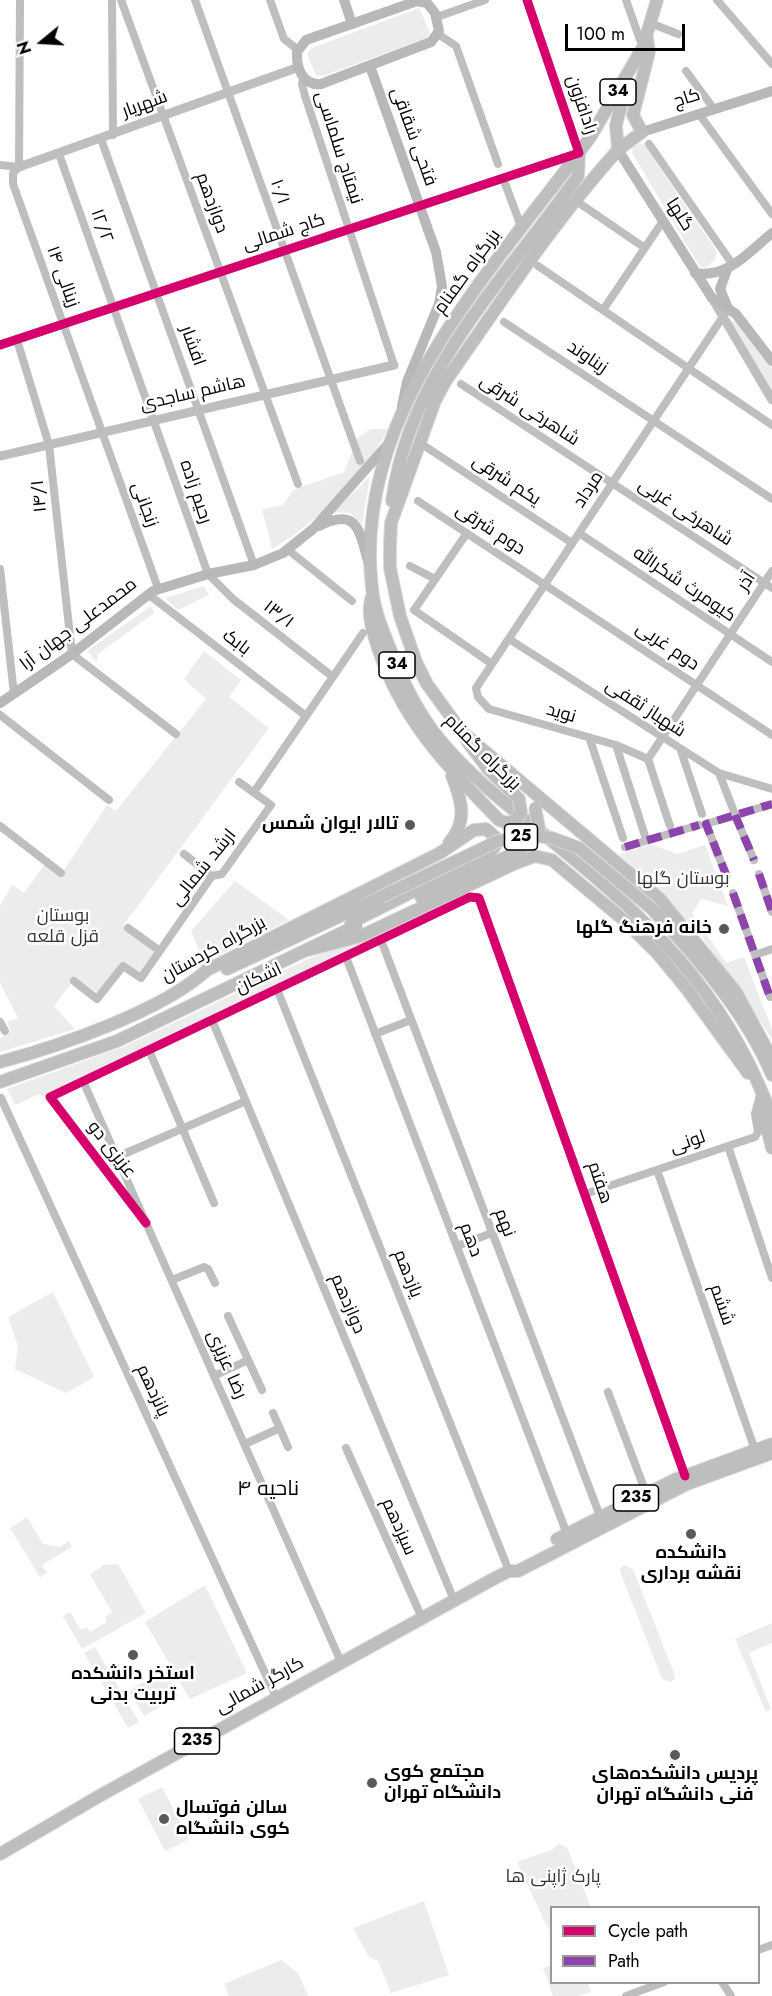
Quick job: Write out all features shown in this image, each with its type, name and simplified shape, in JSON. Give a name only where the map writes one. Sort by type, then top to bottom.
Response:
[{"type":"main road","points":[[344,0],[352,24]]},
{"type":"main road","name":"34","points":[[618,150],[617,116],[657,0]]},
{"type":"main road","points":[[417,1],[430,2],[436,17],[438,34],[427,45],[318,84],[308,82],[301,72],[297,49],[306,40],[352,24],[417,1]]},
{"type":"main road","points":[[642,132],[633,115],[650,52],[646,32]]},
{"type":"main road","name":"فتحی شقاقی","points":[[370,66],[436,252],[442,286],[439,304],[407,382],[398,424]]},
{"type":"main road","name":"بزرگراه گمنام","points":[[631,72],[579,153],[445,334],[398,424],[377,488],[370,534],[372,591],[382,628],[404,683],[432,729],[497,796],[577,861],[648,924],[703,989],[731,1031],[763,1094],[772,1118]]},
{"type":"main road","name":"کاج","points":[[618,150],[642,132],[772,92]]},
{"type":"main road","name":"بزرگراه گمنام","points":[[618,150],[580,195],[445,382],[418,441],[391,523],[390,568],[407,639],[427,684],[462,732],[660,899],[736,992],[772,1059]]},
{"type":"main road","name":"گلها","points":[[618,150],[695,273],[725,313]]},
{"type":"main road","points":[[391,523],[396,477],[426,393],[468,323],[578,176],[579,153]]},
{"type":"main road","points":[[695,273],[712,275],[730,268],[772,233]]},
{"type":"main road","points":[[730,268],[720,289],[725,313],[736,314],[772,361]]},
{"type":"main road","points":[[313,529],[391,440]]},
{"type":"main road","points":[[313,529],[336,518],[351,520],[358,530],[370,568]]},
{"type":"main road","name":"محمدعلی جهان آرا","points":[[0,704],[72,654],[153,591],[208,574],[254,565],[287,549],[313,529]]},
{"type":"main road","points":[[372,591],[370,620],[387,675],[411,720],[449,770],[499,820],[508,823],[516,820],[521,812],[519,799],[472,751],[462,732]]},
{"type":"main road","name":"25","points":[[349,930],[508,856],[528,844],[539,828],[535,808],[528,795],[480,753],[462,732]]},
{"type":"main road","points":[[440,853],[458,832],[462,817],[462,801],[449,770]]},
{"type":"main road","name":"بزرگراه کردستان","points":[[0,1062],[67,1041],[189,986],[207,970],[440,853],[477,829],[489,830],[496,840],[495,847],[488,854],[352,922],[349,930],[117,1041],[0,1082]]},
{"type":"main road","name":"25","points":[[189,986],[498,841],[537,836],[552,838],[579,848],[651,908],[705,969],[745,1026],[772,1075]]},
{"type":"main road","points":[[304,951],[361,936],[516,862],[530,857],[543,856],[560,865],[596,895],[657,953],[686,988],[763,1094],[765,1121],[772,1148]]},
{"type":"main road","name":"کارگر شمالی","points":[[0,1854],[276,1697],[509,1571],[518,1570],[600,1516],[685,1476],[772,1444]]},
{"type":"main road","name":"کارگر شمالی","points":[[580,1531],[687,1484],[772,1454]]},
{"type":"street","name":"زینالی ۱۴","points":[[20,0],[22,166],[13,173],[13,184],[102,433]]},
{"type":"street","points":[[112,0],[113,135]]},
{"type":"street","name":"دوازدهم","points":[[121,0],[297,484]]},
{"type":"street","name":"۱۰/۱","points":[[195,0],[360,461]]},
{"type":"street","points":[[270,0],[284,39],[297,49]]},
{"type":"street","points":[[436,17],[485,0]]},
{"type":"street","name":"رادافزون","points":[[527,0],[579,153]]},
{"type":"street","points":[[626,0],[646,32],[678,34]]},
{"type":"street","points":[[717,0],[772,63]]},
{"type":"street","points":[[438,34],[450,40],[458,50],[498,164]]},
{"type":"street","points":[[686,71],[714,109]]},
{"type":"street","name":"شهریار","points":[[0,165],[22,166],[228,92],[301,72]]},
{"type":"street","name":"نیمتاج سلماسی","points":[[301,72],[302,86],[394,365]]},
{"type":"street","points":[[699,114],[772,214]]},
{"type":"street","name":"افشار","points":[[101,139],[254,565]]},
{"type":"street","name":"گلها","points":[[650,144],[730,268]]},
{"type":"street","name":"کاج شمالی","points":[[0,345],[579,153]]},
{"type":"street","name":"۱۲/۲","points":[[59,154],[154,421]]},
{"type":"street","points":[[503,178],[522,229]]},
{"type":"street","points":[[582,205],[645,248]]},
{"type":"street","points":[[603,310],[663,221]]},
{"type":"street","points":[[538,266],[772,425]]},
{"type":"street","name":"گلها","points":[[725,313],[772,400]]},
{"type":"street","name":"مرداد","points":[[476,688],[725,313]]},
{"type":"street","name":"زیناوند","points":[[504,322],[772,499]]},
{"type":"street","name":"۱۴/۱","points":[[17,339],[49,445],[72,654]]},
{"type":"street","name":"هاشم ساجدی","points":[[0,456],[394,365]]},
{"type":"street","name":"شاهرخی شرقی","points":[[461,384],[611,483]]},
{"type":"street","name":"رحیم زاده","points":[[154,421],[208,574]]},
{"type":"street","name":"زنجانی","points":[[102,433],[153,591]]},
{"type":"street","name":"یکم شرقی","points":[[423,445],[572,543]]},
{"type":"street","name":"شاهرخی غربی","points":[[611,483],[772,588]]},
{"type":"street","name":"دوم شرقی","points":[[418,501],[545,584]]},
{"type":"street","points":[[467,533],[414,610],[492,664]]},
{"type":"street","name":"کیومرث شکرالله","points":[[579,533],[772,662]]},
{"type":"street","points":[[287,549],[352,601]]},
{"type":"street","points":[[410,566],[435,579]]},
{"type":"street","points":[[0,569],[14,694]]},
{"type":"street","name":"آذر","points":[[648,759],[772,571]]},
{"type":"street","name":"۱۳/۱","points":[[208,574],[241,606],[333,677]]},
{"type":"street","name":"دوم غربی","points":[[545,584],[772,735]]},
{"type":"street","name":"بابک","points":[[153,591],[306,716]]},
{"type":"street","points":[[239,782],[254,792],[363,633]]},
{"type":"street","name":"شهباز ثقفی","points":[[509,639],[662,739],[719,773],[772,789]]},
{"type":"street","points":[[72,654],[176,734]]},
{"type":"street","name":"نوید","points":[[476,688],[478,697],[489,709],[616,745],[648,759]]},
{"type":"street","points":[[0,715],[110,801]]},
{"type":"street","points":[[589,737],[623,838]]},
{"type":"street","points":[[616,745],[646,839]]},
{"type":"street","points":[[681,751],[702,814]]},
{"type":"street","points":[[648,759],[670,826]]},
{"type":"street","points":[[719,773],[754,860]]},
{"type":"street","name":"ارشد شمالی","points":[[74,981],[97,999],[123,966],[141,978],[212,876],[222,874],[271,806],[254,792]]},
{"type":"street","points":[[626,847],[734,812],[772,804]]},
{"type":"street","points":[[702,824],[727,877]]},
{"type":"street","points":[[0,826],[60,873]]},
{"type":"street","points":[[184,854],[212,876]]},
{"type":"street","points":[[759,874],[772,912]]},
{"type":"street","points":[[733,893],[770,997]]},
{"type":"street","name":"اشکان","points":[[50,1097],[470,897],[479,898],[482,902]]},
{"type":"street","name":"هفتم","points":[[482,902],[685,1476]]},
{"type":"street","points":[[128,928],[160,951]]},
{"type":"street","name":"نهم","points":[[381,940],[600,1516]]},
{"type":"street","points":[[755,955],[772,949]]},
{"type":"street","name":"دهم","points":[[345,957],[457,1246],[580,1531]]},
{"type":"street","name":"یازدهم","points":[[277,989],[509,1571]]},
{"type":"street","name":"دوازدهم","points":[[212,1020],[454,1600]]},
{"type":"street","points":[[375,1034],[411,1020]]},
{"type":"street","points":[[0,1022],[5,1030]]},
{"type":"street","points":[[149,1050],[214,1203]]},
{"type":"street","name":"رضا عزیزی","points":[[83,1081],[341,1662]]},
{"type":"street","name":"لونی","points":[[585,1194],[757,1135],[755,1114],[763,1094]]},
{"type":"street","name":"عزیزی دو","points":[[50,1097],[146,1223]]},
{"type":"street","name":"پانزدهم","points":[[1,1098],[276,1697]]},
{"type":"street","points":[[117,1157],[246,1101]]},
{"type":"street","points":[[728,1146],[772,1278]]},
{"type":"street","name":"ششم","points":[[657,1170],[755,1450]]},
{"type":"street","points":[[457,1246],[492,1233]]},
{"type":"street","points":[[172,1281],[204,1267],[208,1269],[214,1283]]},
{"type":"street","points":[[228,1316],[262,1390]]},
{"type":"street","points":[[214,1376],[248,1360]]},
{"type":"street","points":[[608,1392],[646,1493]]},
{"type":"street","points":[[273,1413],[288,1447]]},
{"type":"street","points":[[245,1444],[280,1428]]},
{"type":"street","name":"سیزدهم","points":[[346,1448],[422,1618]]},
{"type":"street","points":[[631,1995],[661,1984]]},
{"type":"green space","points":[[419,8],[430,32],[427,38],[323,76],[316,75],[307,54],[312,48]]},
{"type":"green space","points":[[639,143],[644,144],[717,252],[715,260],[706,268],[700,267],[632,153],[633,147]]},
{"type":"green space","points":[[735,320],[772,368],[772,392],[730,322]]},
{"type":"green space","points":[[371,429],[388,429],[367,464],[322,512],[272,549],[262,509],[283,505],[293,490],[344,472],[358,437]]},
{"type":"green space","points":[[370,476],[362,525],[351,513],[334,512]]},
{"type":"green space","points":[[204,586],[209,595],[178,610],[165,598]]},
{"type":"green space","points":[[151,606],[154,613],[98,654],[97,662],[87,651]]},
{"type":"green space","name":"بوستان قزل قلعه","points":[[204,651],[241,680],[229,697],[269,728],[123,926],[156,950],[140,974],[121,961],[99,994],[76,977],[54,1006],[75,1029],[0,1052],[0,1038],[11,1032],[7,1022],[18,1018],[0,983],[0,905],[12,885],[24,893],[44,865],[60,876],[107,805],[116,811],[206,699],[184,679]]},
{"type":"green space","name":"بوستان گلها","points":[[651,844],[677,854],[705,845],[728,906],[701,899],[692,913],[726,963],[744,957],[772,1029],[772,1039],[698,931],[619,854]]},
{"type":"green space","points":[[235,881],[289,920],[204,962],[191,931]]},
{"type":"green space","points":[[378,935],[383,937],[43,1097],[39,1094],[15,1105],[7,1089],[125,1046],[312,957]]},
{"type":"green space","points":[[53,1292],[94,1377],[66,1393],[15,1369],[18,1346],[8,1317]]},
{"type":"green space","points":[[27,1517],[43,1544],[60,1547],[69,1541],[72,1547],[42,1565],[47,1573],[40,1577],[10,1528]]},
{"type":"green space","points":[[118,1564],[146,1613],[82,1649],[63,1616],[70,1612],[81,1630],[87,1627],[90,1632],[107,1622],[105,1617],[112,1612],[90,1574],[104,1565]]},
{"type":"green space","points":[[624,1565],[633,1569],[674,1673],[675,1679],[670,1682],[662,1679],[621,1574],[620,1568]]},
{"type":"green space","points":[[205,1585],[247,1673],[190,1699],[145,1622]]},
{"type":"green space","points":[[772,1623],[772,1643],[749,1653],[771,1709],[766,1712],[735,1639]]},
{"type":"green space","points":[[95,1647],[139,1722],[128,1728],[84,1653]]},
{"type":"green space","points":[[164,1670],[179,1696],[144,1716],[129,1691]]},
{"type":"green space","name":"سالن فوتسال کوی دانشگاه","points":[[162,1787],[189,1839],[165,1851],[138,1799]]},
{"type":"green space","name":"پارک ژاپنی ها","points":[[559,1844],[567,1847],[591,1906],[550,1906],[549,1931],[517,1862],[551,1850]]},
{"type":"green space","points":[[424,1901],[449,1975],[391,1993],[378,1961],[369,1957],[353,1928]]},
{"type":"green space","points":[[281,1960],[298,1973],[308,1996],[229,1996],[224,1984]]},
{"type":"green space","points":[[550,1965],[550,1984],[588,1984],[591,1992],[578,1996],[553,1996],[543,1968]]},
{"type":"marked path","points":[[727,877],[706,824],[772,804]]},
{"type":"marked path","points":[[735,815],[754,860]]},
{"type":"marked path","points":[[625,847],[699,825]]},
{"type":"marked path","points":[[759,874],[772,912]]},
{"type":"marked path","points":[[733,893],[770,997]]},
{"type":"cycle path","points":[[0,345],[579,153],[527,0]]},
{"type":"cycle path","points":[[146,1223],[50,1097],[470,897],[479,898],[685,1476]]},
{"type":"place","name":"تالار ایوان شمس","points":[[410,825]]},
{"type":"place","name":"خانه فرهنگ گلها","points":[[724,929]]},
{"type":"place","name":"دانشکده نقشه برداری","points":[[691,1534]]},
{"type":"place","name":"استخر دانشکده تربیت بدنی","points":[[133,1655]]},
{"type":"place","name":"پردیس دانشکده‌های فنی دانشگاه تهران","points":[[675,1755]]},
{"type":"place","name":"مجتمع کوی دانشگاه تهران","points":[[372,1783]]},
{"type":"place","name":"سالن فوتسال کوی دانشگاه","points":[[164,1819]]},
{"type":"district","name":"ناحیه ۴","points":[[268,1490]]}]
